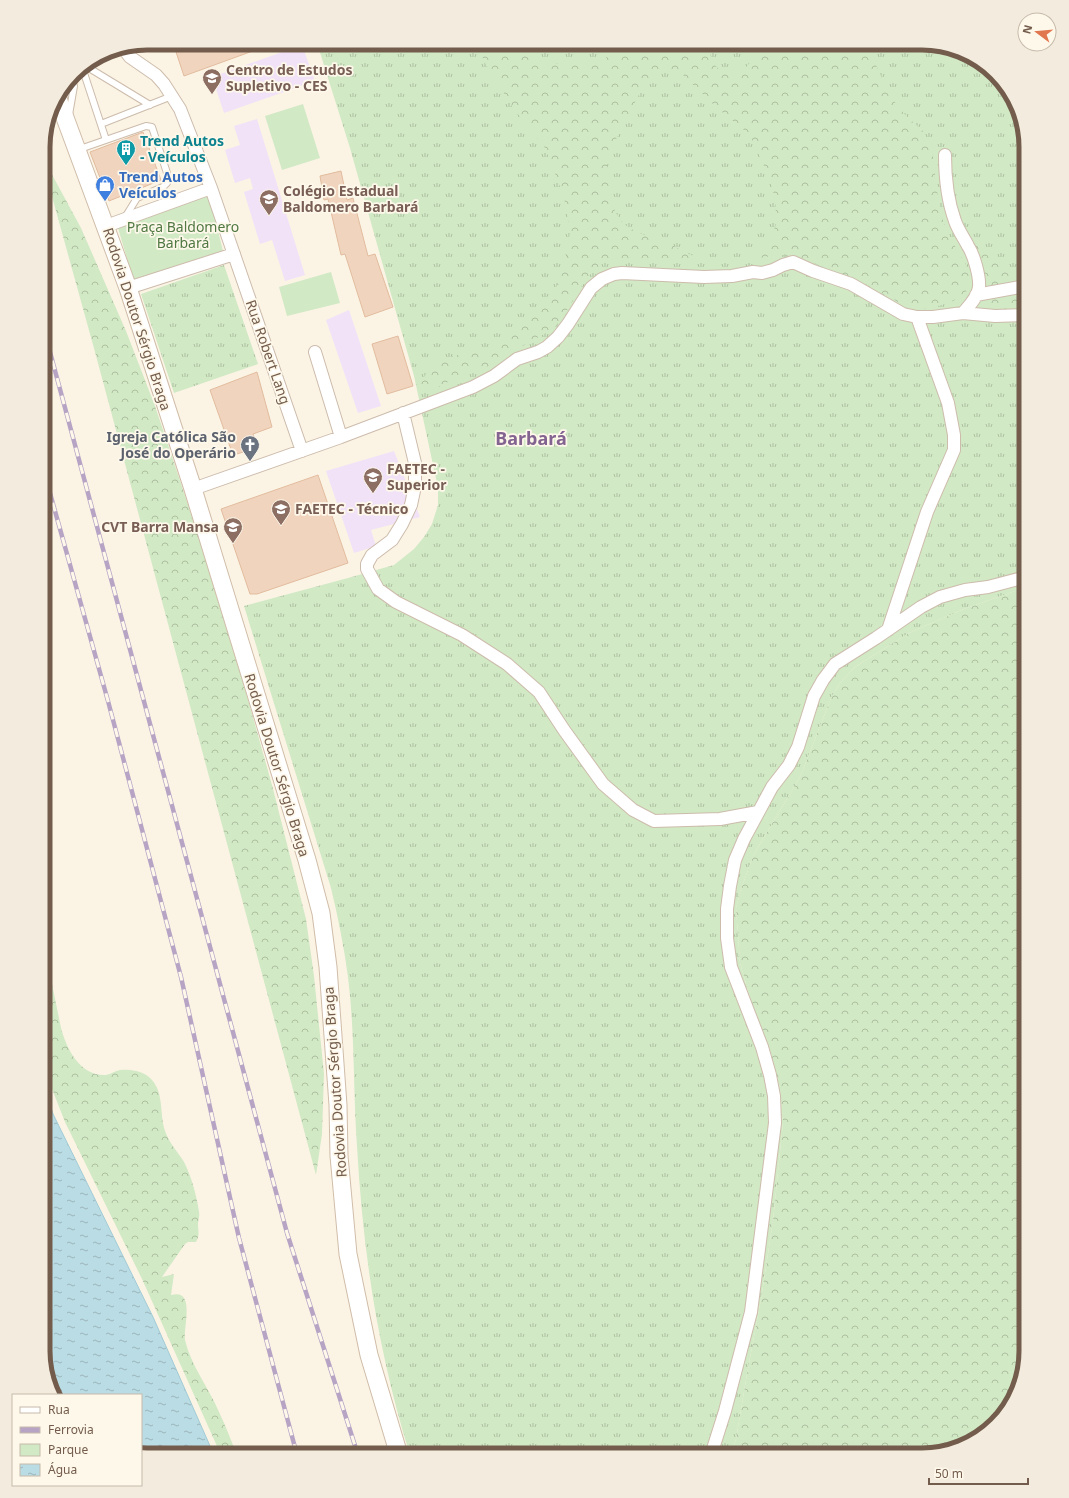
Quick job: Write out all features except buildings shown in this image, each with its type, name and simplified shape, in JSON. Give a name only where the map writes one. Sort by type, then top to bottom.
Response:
[{"type":"main road","name":"Rodovia Doutor Sérgio Braga","points":[[60,104],[128,288],[193,489],[305,853],[321,913],[329,983],[348,1254],[369,1355],[397,1448]]},
{"type":"street","name":"Rua Robert Lang","points":[[127,52],[130,57],[156,75],[172,96],[190,131],[302,451]]},
{"type":"street","points":[[945,155],[945,174],[950,206],[956,224],[969,247],[976,266],[979,287],[976,295],[963,313]]},
{"type":"street","points":[[106,226],[211,188]]},
{"type":"street","points":[[128,288],[234,254]]},
{"type":"street","points":[[193,489],[341,438],[472,387],[494,376],[517,359],[538,352],[547,347],[558,337],[568,324],[591,288],[602,278],[614,274],[622,273],[704,277],[732,276],[753,272],[762,273],[793,262],[813,271],[851,284],[871,294],[903,314],[917,317],[933,317],[963,313],[995,316],[1019,315]]},
{"type":"street","points":[[976,295],[1019,287]]},
{"type":"street","points":[[888,630],[927,512],[954,450],[954,434],[948,403],[917,317]]},
{"type":"street","points":[[315,352],[341,438]]},
{"type":"street","points":[[409,411],[415,463],[415,486],[411,505],[402,524],[392,540],[372,555],[367,564],[367,569],[378,589],[396,602],[462,635],[507,664],[540,692],[564,730],[603,784],[633,810],[654,821],[720,819],[758,812]]},
{"type":"street","points":[[713,1448],[725,1411],[751,1312],[775,1123],[774,1096],[770,1075],[762,1047],[731,967],[727,938],[727,909],[734,860],[772,787],[788,765],[798,747],[814,696],[823,680],[835,664],[921,607],[940,597],[965,590],[988,587],[1019,579]]},
{"type":"lane","points":[[89,69],[150,105]]},
{"type":"lane","points":[[85,72],[106,140]]},
{"type":"lane","points":[[68,124],[73,84]]},
{"type":"lane","points":[[101,124],[172,96]]},
{"type":"lane","points":[[78,150],[146,126],[151,126],[153,128],[168,173],[167,181],[165,186],[136,199],[123,220]]},
{"type":"shaded area","points":[[288,50],[304,50],[315,81],[224,113],[212,77]]},
{"type":"shaded area","name":"Colégio Estadual Baldomero Barbará","points":[[257,119],[305,275],[285,281],[272,240],[260,244],[244,192],[253,189],[250,178],[235,183],[225,150],[240,145],[234,126]]},
{"type":"shaded area","points":[[349,310],[381,406],[358,413],[326,320]]},
{"type":"shaded area","name":"FAETEC - Superior","points":[[394,451],[420,517],[371,530],[376,546],[354,553],[326,471]]},
{"type":"green space","points":[[319,50],[928,50],[947,53],[959,57],[971,63],[991,78],[1006,98],[1016,122],[1019,147],[1019,590],[964,609],[909,633],[855,667],[840,683],[831,698],[800,777],[754,854],[741,889],[736,908],[740,963],[754,1012],[770,1050],[780,1089],[783,1122],[773,1221],[761,1299],[733,1448],[408,1448],[389,1378],[368,1264],[363,1225],[357,1146],[350,998],[341,932],[331,888],[244,606],[394,565],[414,549],[424,537],[432,524],[438,505],[438,488],[414,376],[350,148]]},
{"type":"green space","points":[[479,50],[520,50],[548,65],[570,61],[592,65],[605,59],[612,50],[710,50],[711,58],[719,69],[723,72],[737,73],[750,63],[756,50],[874,50],[875,63],[890,96],[907,117],[922,130],[932,147],[938,199],[945,229],[965,263],[971,279],[971,285],[968,290],[953,301],[935,307],[922,309],[905,306],[864,283],[808,261],[789,256],[776,255],[744,261],[761,250],[771,238],[776,224],[775,199],[771,183],[749,134],[717,108],[681,73],[667,68],[655,71],[645,83],[613,145],[607,164],[608,179],[615,212],[624,224],[636,232],[669,243],[698,258],[716,260],[663,258],[615,259],[603,263],[593,271],[584,282],[565,314],[553,329],[517,349],[495,364],[462,375],[436,388],[417,388],[433,363],[445,358],[488,348],[506,338],[525,316],[541,304],[557,286],[564,269],[570,231],[564,197],[545,148],[513,108],[485,63]]},
{"type":"green space","points":[[303,104],[320,158],[282,170],[265,116]]},
{"type":"green space","points":[[50,171],[81,228],[126,331],[155,406],[220,600],[272,785],[306,919],[314,976],[324,1074],[322,1134],[316,1175],[50,189]]},
{"type":"green space","name":"Praça Baldomero Barbará","points":[[209,195],[223,251],[134,282],[118,228]]},
{"type":"green space","points":[[975,244],[983,248],[1003,265],[1019,267],[1019,283],[984,287],[980,257]]},
{"type":"green space","points":[[224,265],[258,364],[174,393],[141,294]]},
{"type":"green space","points":[[331,272],[340,303],[287,316],[279,287]]},
{"type":"green space","points":[[1019,295],[1019,309],[991,310],[980,307],[990,301]]},
{"type":"green space","points":[[1019,590],[1019,1351],[1016,1376],[1006,1400],[991,1420],[971,1435],[947,1445],[922,1448],[733,1448],[761,1299],[773,1221],[783,1122],[780,1089],[770,1050],[754,1012],[740,963],[736,908],[741,889],[754,854],[800,777],[831,698],[840,683],[855,667],[909,633],[964,609]]},
{"type":"green space","points":[[50,974],[61,1028],[67,1045],[76,1060],[89,1071],[97,1074],[106,1075],[118,1070],[132,1070],[139,1072],[149,1077],[160,1095],[165,1131],[169,1140],[187,1167],[197,1200],[199,1214],[198,1235],[196,1242],[188,1242],[185,1244],[162,1277],[174,1274],[171,1295],[179,1294],[183,1297],[186,1303],[185,1340],[191,1359],[215,1403],[234,1448],[218,1448],[142,1279],[65,1122],[50,1084]]},
{"type":"water","points":[[50,1105],[53,1114],[153,1317],[211,1448],[142,1448],[142,1394],[60,1394],[57,1388],[53,1376],[50,1351]]},
{"type":"railway","points":[[50,352],[287,1233],[356,1448]]},
{"type":"railway","points":[[50,493],[108,701],[181,977],[239,1238],[295,1448]]},
{"type":"place","name":"Centro de Estudos Supletivo - CES","points":[[212,95]]},
{"type":"place","name":"Trend Autos - Veículos","points":[[126,166]]},
{"type":"place","name":"Trend Autos Veículos","points":[[105,202]]},
{"type":"place","name":"Colégio Estadual Baldomero Barbará","points":[[269,216]]},
{"type":"place","name":"Igreja Católica São José do Operário","points":[[250,462]]},
{"type":"place","name":"FAETEC - Superior","points":[[373,494]]},
{"type":"place","name":"FAETEC - Técnico","points":[[281,526]]},
{"type":"place","name":"CVT Barra Mansa","points":[[233,544]]},
{"type":"district","name":"Barbará","points":[[531,439]]}]
